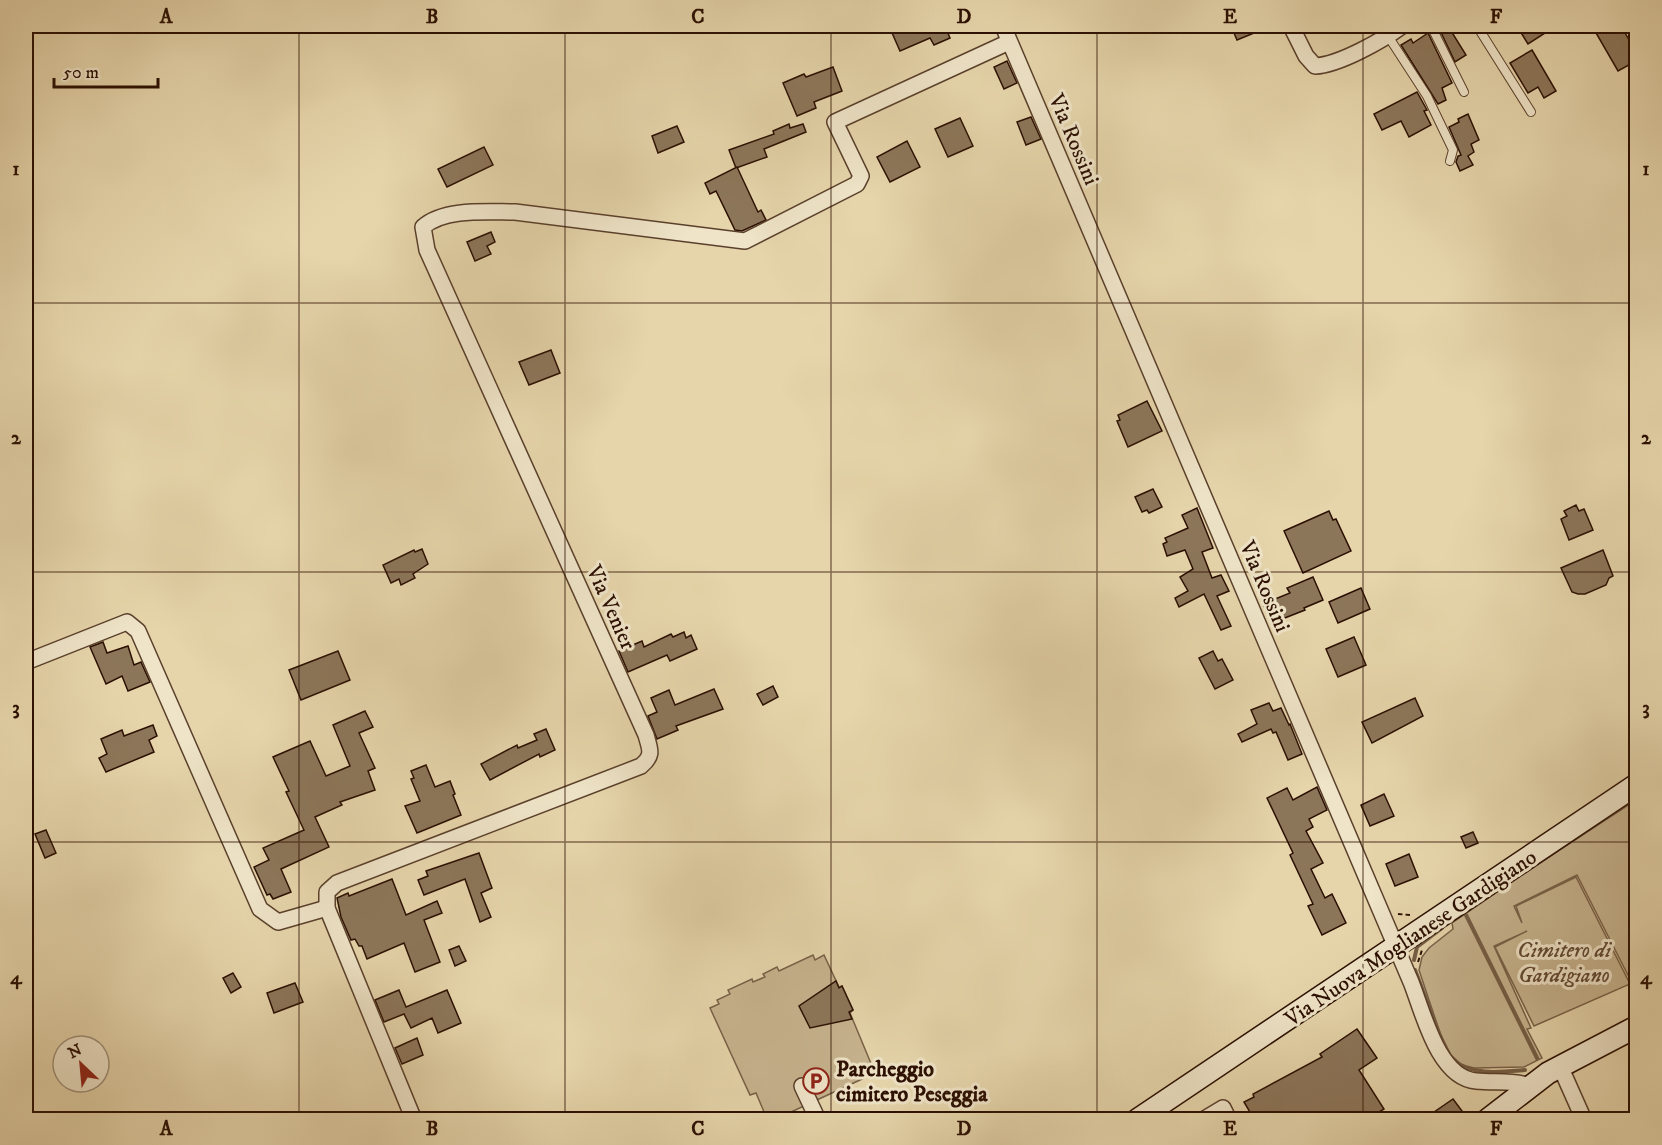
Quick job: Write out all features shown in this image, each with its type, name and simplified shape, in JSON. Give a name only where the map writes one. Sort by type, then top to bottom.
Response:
[{"type":"main road","name":"Via Nuova Moglianese Gardigiano","points":[[1137,1119],[1636,785]]},
{"type":"main road","points":[[1487,1119],[1548,1073],[1636,1027]]},
{"type":"street","name":"Via Rossini","points":[[1003,26],[1433,1037],[1449,1068],[1461,1077],[1475,1081],[1519,1082],[1531,1086]]},
{"type":"street","points":[[1291,26],[1306,56],[1315,66],[1328,66],[1388,36],[1402,26]]},
{"type":"street","name":"Via Venier","points":[[327,908],[327,892],[337,883],[641,766],[649,759],[650,752],[646,735],[426,250],[423,227],[432,219],[477,211],[515,212],[745,241],[857,184],[861,176],[835,122],[1009,42]]},
{"type":"street","points":[[26,662],[127,622],[138,631],[260,909],[278,922],[327,908],[414,1119]]},
{"type":"street","points":[[1560,1066],[1584,1119]]},
{"type":"street","points":[[802,1086],[818,1119]]},
{"type":"street","points":[[1203,1119],[1223,1108],[1229,1119]]},
{"type":"lane","points":[[1431,26],[1464,92]]},
{"type":"lane","points":[[1477,26],[1531,112]]},
{"type":"lane","points":[[1388,36],[1427,96],[1453,150],[1450,161]]},
{"type":"green space","name":"Cimitero di Gardigiano","points":[[1636,800],[1636,979],[1631,981],[1577,875],[1514,906],[1522,923],[1516,906],[1576,877],[1630,984],[1534,1026],[1495,947],[1527,931],[1494,946],[1531,1028],[1527,1029],[1542,1058],[1524,1067],[1474,1068],[1462,1065],[1451,1055],[1440,1033],[1419,970],[1422,957],[1429,948],[1453,929],[1452,923]]},
{"type":"green space","points":[[813,955],[815,960],[824,955],[839,987],[842,986],[853,1010],[850,1013],[875,1073],[776,1119],[767,1119],[756,1093],[750,1095],[710,1008],[719,1004],[717,1000],[730,994],[728,990],[752,979],[753,982],[765,977],[763,974],[777,967],[779,971]]},
{"type":"building","points":[[889,26],[945,26],[950,38],[934,45],[930,38],[900,51]]},
{"type":"building","points":[[1231,26],[1271,26],[1237,40]]},
{"type":"building","points":[[1438,26],[1448,26],[1466,55],[1455,62]]},
{"type":"building","points":[[1517,26],[1556,26],[1528,44]]},
{"type":"building","points":[[1592,26],[1621,26],[1636,52],[1636,61],[1618,71]]},
{"type":"building","points":[[1428,33],[1452,83],[1442,88],[1446,100],[1438,104],[1401,45],[1411,39],[1413,43]]},
{"type":"building","points":[[1532,50],[1556,91],[1544,98],[1538,87],[1528,93],[1510,63]]},
{"type":"building","points":[[1007,61],[1017,83],[1004,89],[994,67]]},
{"type":"building","points":[[833,67],[842,91],[814,102],[816,108],[797,116],[783,83],[804,74],[806,77]]},
{"type":"building","points":[[1417,92],[1427,110],[1424,111],[1431,125],[1409,137],[1401,121],[1382,130],[1374,114]]},
{"type":"building","points":[[1468,114],[1479,140],[1471,144],[1474,152],[1468,156],[1473,165],[1460,171],[1456,162],[1458,156],[1461,155],[1449,127]]},
{"type":"building","points":[[1031,117],[1041,139],[1026,145],[1017,122]]},
{"type":"building","points":[[960,118],[973,146],[948,157],[935,129]]},
{"type":"building","points":[[789,124],[790,128],[803,124],[806,132],[764,149],[767,157],[736,168],[729,150],[774,134],[773,131]]},
{"type":"building","points":[[677,126],[684,142],[658,153],[652,136]]},
{"type":"building","points":[[907,141],[920,167],[890,182],[877,157]]},
{"type":"building","points":[[484,147],[493,165],[447,187],[438,169]]},
{"type":"building","points":[[737,167],[758,212],[761,210],[766,220],[742,231],[735,230],[716,191],[710,194],[705,183]]},
{"type":"building","points":[[491,232],[495,242],[487,246],[491,254],[475,261],[467,242]]},
{"type":"building","points":[[551,350],[560,373],[529,385],[519,362]]},
{"type":"building","points":[[1147,401],[1162,431],[1128,447],[1117,421],[1120,420],[1118,415]]},
{"type":"building","points":[[1153,489],[1162,507],[1149,513],[1147,510],[1142,512],[1135,497]]},
{"type":"building","points":[[1576,505],[1579,511],[1584,509],[1593,530],[1569,540],[1561,519],[1567,516],[1564,511]]},
{"type":"building","points":[[1197,508],[1213,548],[1202,552],[1212,578],[1221,575],[1229,591],[1217,596],[1231,626],[1221,630],[1204,594],[1179,607],[1175,598],[1188,591],[1180,577],[1193,569],[1185,550],[1167,556],[1163,544],[1167,542],[1165,538],[1188,528],[1182,515]]},
{"type":"building","points":[[1329,511],[1333,520],[1336,519],[1351,551],[1303,573],[1284,531]]},
{"type":"building","points":[[422,549],[428,564],[413,574],[415,578],[401,585],[399,579],[391,583],[383,565],[414,550],[415,552]]},
{"type":"building","points":[[1603,550],[1613,576],[1609,578],[1606,585],[1585,594],[1572,592],[1561,568]]},
{"type":"building","points":[[1313,577],[1323,600],[1272,623],[1263,604],[1290,593],[1287,588]]},
{"type":"building","points":[[1361,588],[1370,609],[1338,623],[1329,602]]},
{"type":"building","points":[[684,632],[686,638],[691,635],[697,649],[670,661],[667,655],[628,672],[619,651],[642,641],[644,647],[671,634],[673,637]]},
{"type":"building","points":[[1354,637],[1366,665],[1338,677],[1326,649]]},
{"type":"building","points":[[103,642],[107,653],[128,646],[134,665],[141,662],[150,682],[128,691],[122,676],[106,684],[90,647]]},
{"type":"building","points":[[338,651],[350,680],[301,700],[289,670]]},
{"type":"building","points":[[1213,651],[1218,661],[1222,659],[1233,680],[1215,689],[1199,658]]},
{"type":"building","points":[[773,686],[778,697],[763,705],[757,694]]},
{"type":"building","points":[[714,689],[723,709],[676,726],[678,730],[657,739],[648,716],[657,712],[651,698],[669,690],[675,705]]},
{"type":"building","points":[[1415,698],[1423,716],[1372,743],[1362,722]]},
{"type":"building","points":[[1269,703],[1273,711],[1281,708],[1302,754],[1288,760],[1276,732],[1273,733],[1271,729],[1242,742],[1238,734],[1257,724],[1251,710]]},
{"type":"building","points":[[365,711],[373,727],[359,733],[375,768],[368,771],[375,790],[340,802],[342,805],[315,817],[329,847],[281,869],[291,892],[273,899],[270,894],[267,895],[254,867],[269,860],[263,848],[304,830],[273,757],[310,741],[326,776],[350,766],[333,725]]},
{"type":"building","points":[[153,725],[157,736],[149,740],[154,752],[106,772],[99,758],[107,754],[101,739],[122,730],[124,736]]},
{"type":"building","points":[[546,729],[555,750],[540,757],[539,754],[490,780],[481,764],[517,745],[518,748],[537,740],[534,734]]},
{"type":"building","points":[[426,765],[435,787],[450,781],[461,815],[417,833],[405,806],[420,801],[411,779],[414,778],[411,771]]},
{"type":"building","points":[[1317,787],[1327,810],[1309,819],[1313,827],[1306,831],[1323,863],[1311,869],[1325,898],[1332,894],[1346,923],[1322,935],[1308,906],[1313,904],[1290,855],[1293,853],[1267,798],[1287,788],[1293,800]]},
{"type":"building","points":[[1384,794],[1394,816],[1370,826],[1361,805]]},
{"type":"building","points":[[46,830],[56,853],[45,858],[35,834]]},
{"type":"building","points":[[1473,832],[1478,843],[1466,848],[1461,837]]},
{"type":"building","points":[[479,853],[492,888],[481,893],[491,917],[480,922],[465,879],[424,895],[418,880],[428,876],[426,871]]},
{"type":"building","points":[[1409,854],[1418,877],[1395,886],[1386,864]]},
{"type":"building","points":[[392,879],[406,915],[437,901],[442,913],[424,920],[440,962],[415,972],[404,943],[367,959],[362,946],[359,946],[355,939],[351,940],[341,917],[337,898],[348,893],[349,896]]},
{"type":"building","points":[[459,946],[466,961],[455,966],[449,950]]},
{"type":"building","points":[[233,973],[241,987],[231,993],[223,978]]},
{"type":"building","points":[[836,981],[839,988],[842,986],[853,1010],[849,1012],[852,1019],[810,1028],[799,1006]]},
{"type":"building","points":[[295,983],[303,1002],[274,1013],[267,993]]},
{"type":"building","points":[[399,990],[406,1007],[447,990],[461,1023],[438,1033],[432,1018],[411,1028],[404,1014],[384,1022],[375,1000]]},
{"type":"building","points":[[1357,1029],[1377,1058],[1359,1070],[1384,1109],[1368,1119],[1254,1119],[1244,1102],[1254,1097],[1253,1094],[1322,1057],[1320,1054]]},
{"type":"building","points":[[417,1038],[423,1055],[402,1064],[395,1048]]},
{"type":"building","points":[[1453,1099],[1468,1119],[1424,1119]]},
{"type":"waterway","points":[[1467,909],[1464,911],[1537,1058]]},
{"type":"waterway","points":[[1414,960],[1417,947],[1442,928]]},
{"type":"waterway","points":[[1415,970],[1442,1041]]},
{"type":"waterway","points":[[1453,1060],[1478,1071],[1525,1070]]},
{"type":"place","name":"Parcheggio cimitero Peseggia","points":[[816,1081]]}]
